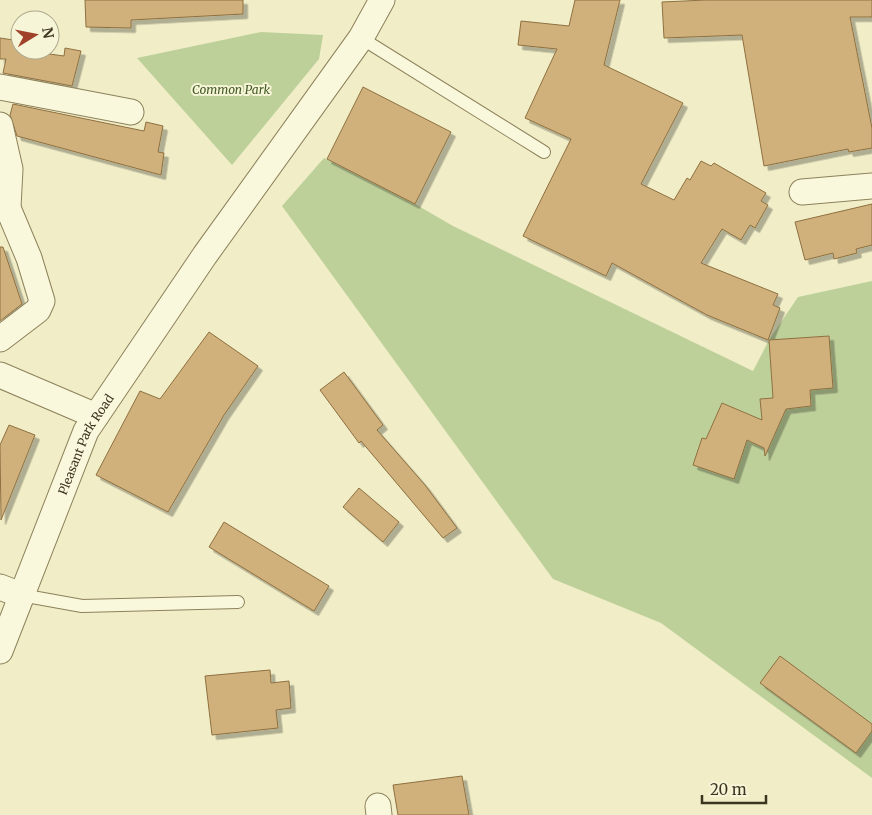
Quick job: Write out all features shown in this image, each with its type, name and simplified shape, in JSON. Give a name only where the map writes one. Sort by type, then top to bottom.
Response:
[{"type":"street","name":"Pleasant Park Road","points":[[2,639],[11,591],[86,431],[205,255],[361,38],[382,0]]},
{"type":"street","points":[[0,87],[131,112]]},
{"type":"street","points":[[0,125],[9,160],[4,198],[29,258],[42,301],[38,310],[0,339]]},
{"type":"street","points":[[802,192],[872,186]]},
{"type":"street","points":[[0,375],[96,416]]},
{"type":"lane","points":[[361,38],[544,152]]},
{"type":"lane","points":[[11,591],[69,605],[238,602]]},
{"type":"green space","name":"Common Park","points":[[261,32],[323,35],[319,59],[232,165],[137,58]]},
{"type":"green space","points":[[324,158],[415,204],[453,226],[753,371],[769,340],[798,297],[872,281],[872,778],[661,623],[553,579],[282,206]]},
{"type":"building","points":[[85,0],[243,0],[243,14],[131,20],[131,28],[86,27]]},
{"type":"building","points":[[575,0],[620,0],[604,65],[683,103],[641,184],[674,200],[687,178],[690,180],[701,161],[711,166],[714,163],[766,193],[761,201],[768,205],[755,228],[750,225],[741,240],[722,229],[701,263],[778,294],[773,305],[780,308],[768,340],[707,315],[612,263],[606,276],[523,236],[571,139],[525,118],[557,49],[518,45],[521,21],[569,26]]},
{"type":"building","points":[[706,0],[872,0],[872,17],[850,17],[872,128],[872,148],[849,152],[848,149],[764,166],[742,35],[664,38],[662,2]]},
{"type":"building","points":[[0,38],[10,40],[10,60],[60,60],[60,55],[64,56],[65,48],[81,51],[72,86],[3,73],[6,59],[0,59]]},
{"type":"building","points":[[363,87],[451,132],[415,204],[327,159]]},
{"type":"building","points":[[13,104],[144,131],[146,122],[163,126],[158,152],[164,153],[161,175],[17,136],[10,115]]},
{"type":"building","points":[[872,204],[872,245],[856,249],[857,253],[834,259],[833,253],[805,260],[795,222]]},
{"type":"building","points":[[0,247],[3,247],[22,304],[0,321]]},
{"type":"building","points":[[209,332],[258,366],[224,415],[168,512],[96,475],[140,391],[160,399]]},
{"type":"building","points":[[829,336],[833,388],[810,390],[811,406],[786,409],[765,456],[764,448],[747,440],[734,479],[693,465],[702,438],[706,439],[722,403],[762,420],[760,399],[773,398],[769,340]]},
{"type":"building","points":[[344,372],[383,425],[377,430],[425,485],[457,528],[443,538],[361,441],[359,443],[320,390]]},
{"type":"building","points":[[9,425],[35,435],[1,520],[0,445]]},
{"type":"building","points":[[359,488],[399,522],[383,542],[343,507]]},
{"type":"building","points":[[224,522],[329,586],[314,611],[209,547]]},
{"type":"building","points":[[780,656],[872,724],[872,731],[856,753],[760,683]]},
{"type":"building","points":[[270,670],[271,683],[289,681],[291,708],[276,710],[278,728],[212,735],[205,676]]},
{"type":"building","points":[[462,776],[469,815],[398,815],[393,785]]}]
